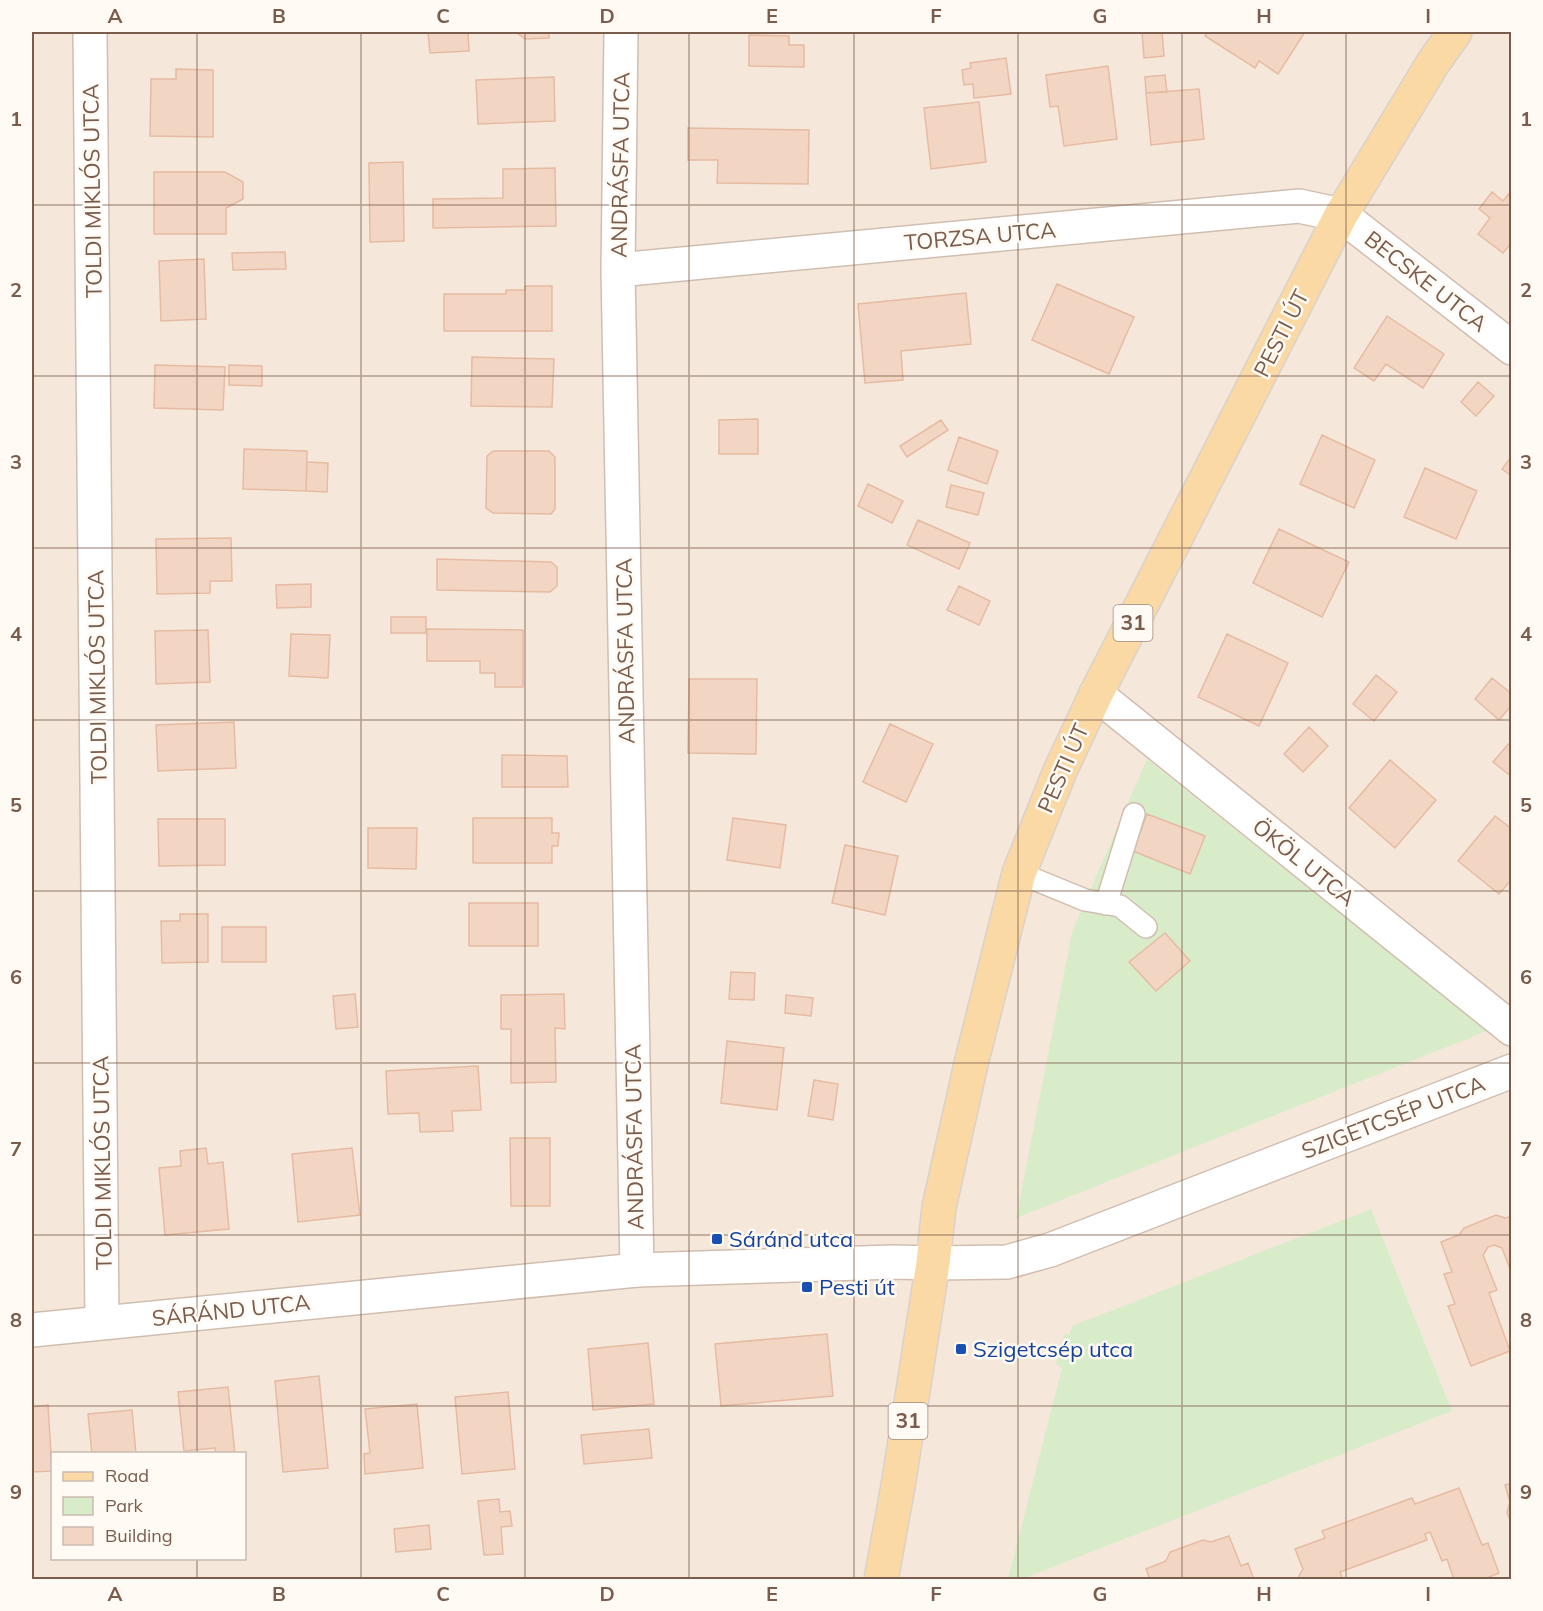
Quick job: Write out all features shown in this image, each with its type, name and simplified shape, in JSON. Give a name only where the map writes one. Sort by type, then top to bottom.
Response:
[{"type":"main road","name":"PESTI ÚT","points":[[881,1580],[933,1263],[941,1196],[1018,873],[1059,771],[1096,694],[1341,215],[1432,63],[1455,32]]},
{"type":"street","name":"TOLDI MIKLÓS UTCA","points":[[90,32],[102,1322]]},
{"type":"street","name":"ANDRÁSFA UTCA","points":[[621,32],[618,270],[637,1270]]},
{"type":"street","name":"TORZSA UTCA","points":[[618,270],[1299,206],[1341,215]]},
{"type":"street","name":"BECSKE UTCA","points":[[1341,215],[1512,348]]},
{"type":"street","name":"ÖKÖL UTCA","points":[[1096,694],[1512,1029]]},
{"type":"street","name":"SZIGETCSÉP UTCA","points":[[933,1263],[1007,1262],[1050,1250],[1512,1071]]},
{"type":"street","name":"SÁRÁND UTCA","points":[[32,1330],[637,1270],[894,1262],[933,1263]]},
{"type":"lane","points":[[1106,904],[1134,814]]},
{"type":"lane","points":[[1018,873],[1084,900],[1120,906],[1146,927]]},
{"type":"shaded area","points":[[32,32],[1511,32],[1511,1579],[32,1580]]},
{"type":"green space","points":[[1147,759],[1487,1031],[1016,1218],[1072,932]]},
{"type":"green space","points":[[1371,1209],[1452,1411],[1022,1579],[1008,1579],[1062,1368],[1056,1364],[1064,1335],[1070,1334],[1072,1326]]},
{"type":"building","points":[[428,32],[468,32],[469,51],[430,53]]},
{"type":"building","points":[[516,32],[549,32],[549,38],[525,39]]},
{"type":"building","points":[[1142,32],[1162,32],[1164,56],[1144,58]]},
{"type":"building","points":[[1208,32],[1305,32],[1278,74],[1259,61],[1255,68],[1205,36]]},
{"type":"building","points":[[749,35],[789,36],[789,45],[804,45],[804,67],[749,66]]},
{"type":"building","points":[[1006,58],[1011,94],[974,98],[973,84],[964,85],[962,70],[971,68],[970,63]]},
{"type":"building","points":[[1108,66],[1117,139],[1064,146],[1058,106],[1050,107],[1046,75]]},
{"type":"building","points":[[176,69],[213,70],[213,137],[150,136],[151,79],[176,79]]},
{"type":"building","points":[[1165,75],[1167,92],[1146,93],[1145,77]]},
{"type":"building","points":[[554,77],[555,121],[478,124],[476,80]]},
{"type":"building","points":[[1199,89],[1204,139],[1151,145],[1146,93]]},
{"type":"building","points":[[979,102],[986,162],[931,169],[924,108]]},
{"type":"building","points":[[688,128],[809,130],[808,184],[717,183],[718,160],[688,160]]},
{"type":"building","points":[[403,162],[404,241],[370,242],[369,163]]},
{"type":"building","points":[[555,168],[556,226],[433,228],[433,199],[503,198],[503,169]]},
{"type":"building","points":[[154,172],[225,172],[243,182],[243,199],[226,208],[226,234],[154,234]]},
{"type":"building","points":[[1512,190],[1512,242],[1503,253],[1478,234],[1490,218],[1479,209],[1492,192],[1503,201]]},
{"type":"building","points":[[285,252],[286,269],[233,270],[232,253]]},
{"type":"building","points":[[204,259],[206,319],[161,321],[159,261]]},
{"type":"building","points":[[1057,284],[1134,317],[1109,374],[1032,340]]},
{"type":"building","points":[[525,286],[552,286],[552,331],[444,331],[444,294],[506,294],[506,290],[525,290]]},
{"type":"building","points":[[966,293],[971,344],[901,351],[903,380],[865,383],[858,304]]},
{"type":"building","points":[[1387,316],[1444,354],[1423,388],[1386,364],[1374,381],[1354,368]]},
{"type":"building","points":[[472,357],[554,359],[552,407],[471,406]]},
{"type":"building","points":[[155,365],[225,367],[223,410],[154,408]]},
{"type":"building","points":[[229,365],[262,366],[262,386],[229,385]]},
{"type":"building","points":[[1478,382],[1494,396],[1476,416],[1461,402]]},
{"type":"building","points":[[758,419],[758,454],[719,454],[719,420]]},
{"type":"building","points":[[941,420],[948,430],[907,457],[900,446]]},
{"type":"building","points":[[1322,435],[1375,460],[1354,508],[1300,484]]},
{"type":"building","points":[[959,437],[998,451],[987,484],[948,470]]},
{"type":"building","points":[[244,449],[307,451],[306,491],[243,489]]},
{"type":"building","points":[[493,451],[549,451],[555,457],[555,509],[551,514],[493,513],[486,508],[487,456]]},
{"type":"building","points":[[1512,456],[1512,476],[1502,469]]},
{"type":"building","points":[[307,462],[328,463],[327,492],[306,491]]},
{"type":"building","points":[[1425,468],[1477,491],[1456,539],[1404,517]]},
{"type":"building","points":[[868,484],[903,501],[892,523],[858,506]]},
{"type":"building","points":[[951,485],[984,493],[978,515],[946,507]]},
{"type":"building","points":[[918,520],[970,543],[959,569],[907,545]]},
{"type":"building","points":[[1279,529],[1349,562],[1322,617],[1253,583]]},
{"type":"building","points":[[231,538],[232,581],[210,581],[210,593],[157,594],[156,539]]},
{"type":"building","points":[[437,559],[551,562],[557,567],[557,586],[550,592],[437,590]]},
{"type":"building","points":[[311,584],[311,607],[277,608],[276,585]]},
{"type":"building","points":[[959,586],[990,601],[979,625],[947,610]]},
{"type":"building","points":[[391,617],[426,617],[426,633],[391,633]]},
{"type":"building","points":[[427,629],[523,630],[523,687],[495,687],[495,673],[480,673],[480,661],[427,661]]},
{"type":"building","points":[[208,630],[210,682],[156,684],[155,631]]},
{"type":"building","points":[[291,634],[330,635],[328,678],[289,676]]},
{"type":"building","points":[[1227,634],[1288,663],[1259,726],[1198,697]]},
{"type":"building","points":[[1376,675],[1397,692],[1374,721],[1353,704]]},
{"type":"building","points":[[1492,678],[1512,694],[1512,705],[1499,720],[1475,699]]},
{"type":"building","points":[[689,679],[757,679],[756,754],[688,753]]},
{"type":"building","points":[[234,722],[236,768],[158,771],[156,725]]},
{"type":"building","points":[[890,724],[933,744],[906,802],[863,782]]},
{"type":"building","points":[[1309,727],[1328,746],[1303,772],[1284,754]]},
{"type":"building","points":[[1512,740],[1512,777],[1493,762]]},
{"type":"building","points":[[502,755],[567,756],[568,787],[502,787]]},
{"type":"building","points":[[1390,760],[1436,800],[1395,848],[1349,808]]},
{"type":"building","points":[[1147,814],[1205,836],[1190,874],[1133,851]]},
{"type":"building","points":[[1495,816],[1512,829],[1512,879],[1499,894],[1458,861]]},
{"type":"building","points":[[473,818],[552,818],[552,833],[559,833],[558,846],[552,846],[552,863],[473,863]]},
{"type":"building","points":[[733,818],[786,825],[780,868],[727,860]]},
{"type":"building","points":[[158,819],[225,819],[225,865],[159,866]]},
{"type":"building","points":[[368,828],[417,828],[416,869],[368,868]]},
{"type":"building","points":[[845,845],[898,856],[885,915],[832,903]]},
{"type":"building","points":[[469,903],[538,903],[538,946],[469,946]]},
{"type":"building","points":[[180,914],[208,914],[208,962],[162,963],[161,921],[180,921]]},
{"type":"building","points":[[222,927],[266,927],[266,962],[222,962]]},
{"type":"building","points":[[1165,933],[1190,961],[1156,991],[1129,962]]},
{"type":"building","points":[[731,972],[755,973],[754,1000],[729,999]]},
{"type":"building","points":[[355,994],[358,1027],[336,1029],[333,996]]},
{"type":"building","points":[[564,994],[565,1029],[555,1028],[556,1082],[511,1083],[511,1029],[501,1029],[501,995]]},
{"type":"building","points":[[786,995],[813,998],[811,1016],[785,1013]]},
{"type":"building","points":[[727,1041],[784,1048],[777,1110],[721,1103]]},
{"type":"building","points":[[478,1066],[481,1110],[452,1111],[453,1131],[420,1132],[419,1113],[388,1114],[386,1071]]},
{"type":"building","points":[[814,1080],[838,1084],[833,1120],[808,1116]]},
{"type":"building","points":[[510,1138],[550,1138],[550,1206],[511,1206]]},
{"type":"building","points":[[206,1148],[208,1164],[223,1162],[229,1229],[165,1235],[159,1168],[181,1166],[180,1151]]},
{"type":"building","points":[[352,1148],[360,1215],[298,1222],[292,1154]]},
{"type":"building","points":[[1496,1215],[1505,1218],[1512,1216],[1512,1274],[1502,1248],[1494,1245],[1488,1247],[1483,1255],[1497,1290],[1489,1293],[1510,1351],[1471,1366],[1448,1306],[1455,1304],[1444,1274],[1452,1272],[1441,1242],[1459,1235],[1464,1228]]},
{"type":"building","points":[[827,1334],[833,1396],[721,1406],[715,1344]]},
{"type":"building","points":[[648,1343],[654,1404],[593,1410],[588,1349]]},
{"type":"building","points":[[319,1376],[328,1468],[283,1472],[275,1381]]},
{"type":"building","points":[[228,1387],[235,1452],[216,1452],[215,1448],[184,1451],[178,1392]]},
{"type":"building","points":[[508,1392],[515,1469],[462,1474],[455,1397]]},
{"type":"building","points":[[417,1404],[423,1468],[365,1474],[364,1454],[370,1453],[365,1409]]},
{"type":"building","points":[[48,1405],[51,1471],[32,1472],[32,1407]]},
{"type":"building","points":[[132,1410],[136,1452],[92,1452],[88,1414]]},
{"type":"building","points":[[649,1429],[652,1458],[584,1464],[581,1435]]},
{"type":"building","points":[[1512,1483],[1512,1524],[1507,1513],[1510,1502],[1505,1485]]},
{"type":"building","points":[[1459,1488],[1482,1545],[1488,1543],[1499,1573],[1482,1580],[1454,1580],[1447,1559],[1442,1561],[1430,1532],[1425,1534],[1427,1540],[1340,1572],[1343,1580],[1300,1580],[1299,1576],[1303,1569],[1295,1549],[1325,1538],[1322,1531],[1412,1498],[1415,1504]]},
{"type":"building","points":[[499,1499],[500,1512],[510,1511],[512,1526],[501,1527],[503,1554],[484,1555],[478,1501]]},
{"type":"building","points":[[429,1525],[431,1549],[396,1552],[394,1529]]},
{"type":"building","points":[[1229,1536],[1241,1566],[1248,1563],[1254,1580],[1150,1580],[1146,1569],[1166,1561],[1170,1552],[1203,1540],[1211,1542]]},
{"type":"place","name":"Sáránd utca","points":[[717,1239]]},
{"type":"place","name":"Pesti út","points":[[807,1287]]},
{"type":"place","name":"Szigetcsép utca","points":[[961,1349]]}]
